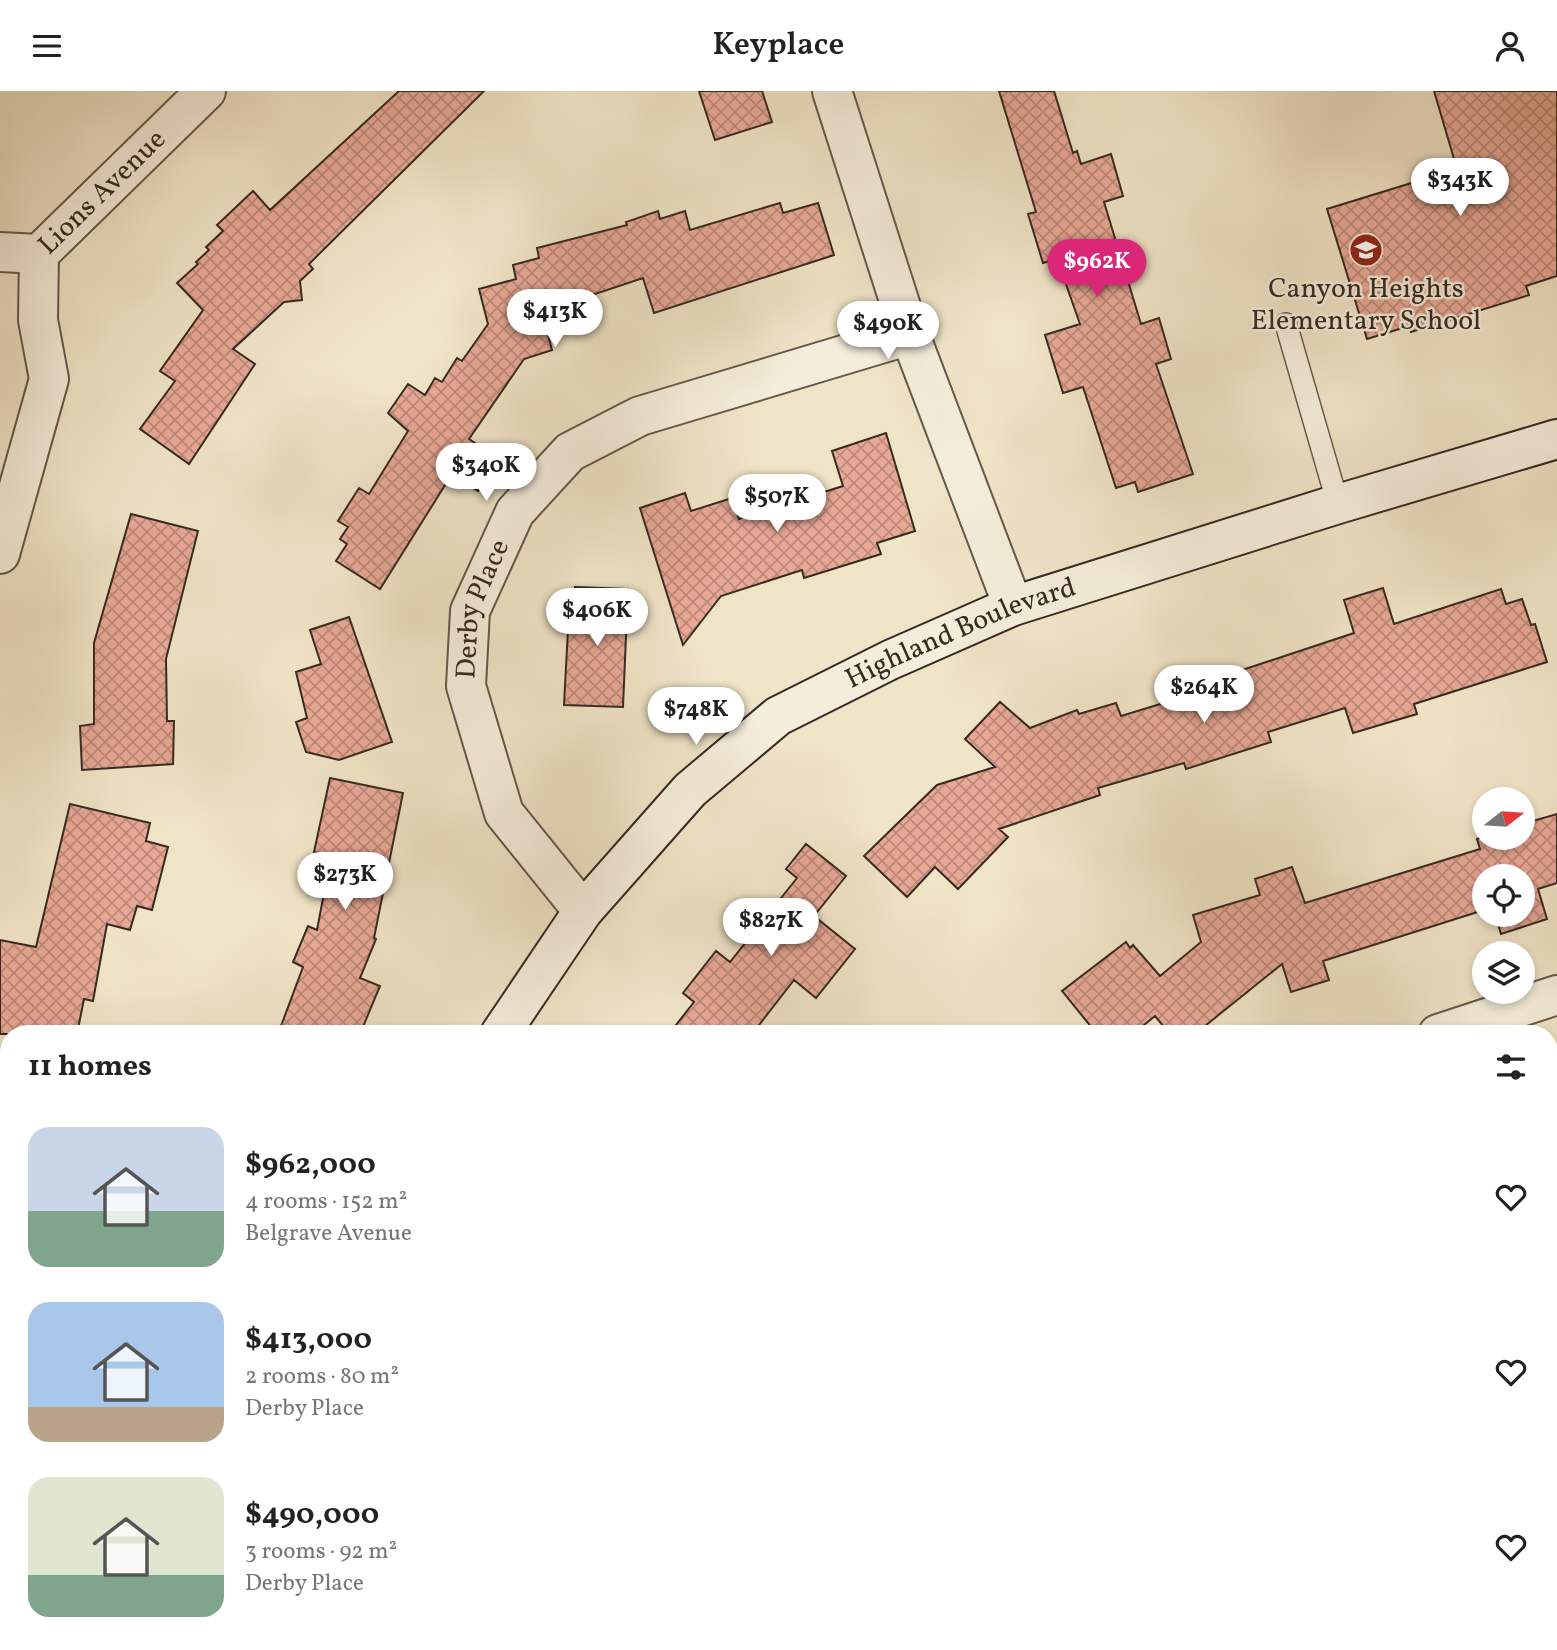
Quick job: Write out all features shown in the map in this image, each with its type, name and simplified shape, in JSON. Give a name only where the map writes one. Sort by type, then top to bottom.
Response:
[{"type":"street","name":"Lions Avenue","points":[[0,554],[49,379],[38,320],[39,254],[206,91]]},
{"type":"street","points":[[832,91],[910,335],[1013,606]]},
{"type":"street","points":[[0,252],[39,254]]},
{"type":"street","name":"Derby Place","points":[[583,911],[504,813],[466,686],[470,611],[515,512],[570,452],[640,416],[910,335]]},
{"type":"street","name":"Highland Boulevard","points":[[506,1025],[583,911],[690,790],[778,716],[891,660],[1013,606],[1338,504],[1557,439]]},
{"type":"street","points":[[1465,1025],[1557,995]]},
{"type":"lane","points":[[1286,324],[1338,504]]},
{"type":"building","points":[[399,91],[484,91],[309,264],[313,269],[300,281],[302,300],[284,302],[233,349],[255,364],[189,464],[140,429],[175,381],[160,371],[203,310],[177,283],[198,264],[196,262],[209,250],[206,247],[223,231],[217,225],[253,191],[270,210]]},
{"type":"building","points":[[699,91],[762,91],[772,122],[715,140]]},
{"type":"building","points":[[999,91],[1054,91],[1073,153],[1077,151],[1081,164],[1111,154],[1123,196],[1104,202],[1141,324],[1159,318],[1171,359],[1156,364],[1193,474],[1138,492],[1135,482],[1116,488],[1083,387],[1063,393],[1045,335],[1080,324],[1057,259],[1043,263],[1028,214],[1036,212]]},
{"type":"building","name":"Canyon Heights Elementary School","points":[[1434,91],[1557,91],[1557,276],[1526,286],[1529,295],[1411,332],[1409,326],[1367,339],[1327,209],[1457,169]]},
{"type":"building","points":[[780,203],[783,213],[818,203],[834,255],[654,313],[643,278],[580,299],[584,317],[546,327],[552,350],[524,359],[469,439],[499,459],[478,491],[452,474],[380,589],[336,561],[347,544],[340,539],[348,527],[338,521],[359,488],[369,494],[408,431],[388,413],[408,384],[425,395],[435,378],[442,382],[457,358],[462,361],[488,324],[479,289],[516,279],[513,265],[539,258],[537,248],[627,225],[626,222],[658,211],[660,219],[685,211],[690,230]]},
{"type":"building","points":[[886,433],[915,531],[877,543],[881,554],[804,578],[802,570],[721,596],[683,645],[640,508],[685,493],[691,511],[732,498],[739,519],[843,486],[832,451]]},
{"type":"building","points":[[131,514],[198,531],[166,659],[167,721],[174,721],[173,764],[82,770],[80,726],[94,724],[94,643]]},
{"type":"building","points":[[575,587],[628,589],[623,707],[564,705],[569,610],[575,610]]},
{"type":"building","points":[[1383,588],[1394,624],[1501,589],[1506,604],[1522,599],[1531,625],[1535,624],[1547,662],[1414,704],[1417,714],[1353,733],[1345,708],[1268,732],[1271,742],[1186,769],[1184,763],[1098,788],[1100,795],[999,829],[1008,837],[958,889],[935,867],[907,897],[864,856],[937,785],[995,767],[965,739],[1000,702],[1030,728],[1077,710],[1079,714],[1116,703],[1121,716],[1190,695],[1188,688],[1354,633],[1344,600]]},
{"type":"building","points":[[349,617],[392,742],[339,760],[306,752],[296,722],[307,718],[296,672],[321,664],[310,630]]},
{"type":"building","points":[[330,778],[403,793],[374,938],[376,939],[360,978],[380,986],[364,1025],[281,1025],[303,967],[293,962],[308,926],[317,930],[331,856],[314,852]]},
{"type":"building","points":[[70,804],[150,823],[146,841],[168,847],[152,910],[137,906],[130,930],[107,924],[93,1001],[84,999],[79,1025],[0,1025],[0,940],[36,947]]},
{"type":"building","points":[[1557,814],[1557,883],[1538,889],[1547,919],[1535,923],[1535,864],[1472,864],[1472,914],[1323,961],[1329,980],[1291,992],[1282,964],[1206,1025],[1162,1025],[1155,1016],[1144,1025],[1090,1025],[1062,991],[1126,942],[1130,948],[1133,945],[1160,976],[1201,942],[1193,915],[1260,895],[1255,879],[1292,867],[1305,903],[1474,851],[1535,851],[1535,820]]},
{"type":"building","points":[[806,844],[846,876],[814,916],[855,949],[816,998],[794,980],[759,1025],[676,1025],[694,1002],[683,993],[716,951],[730,962],[797,878],[786,869]]},
{"type":"building","points":[[1499,927],[1522,927],[1501,934]]},
{"type":"place","name":"Canyon Heights Elementary School","points":[[1366,250]]}]
